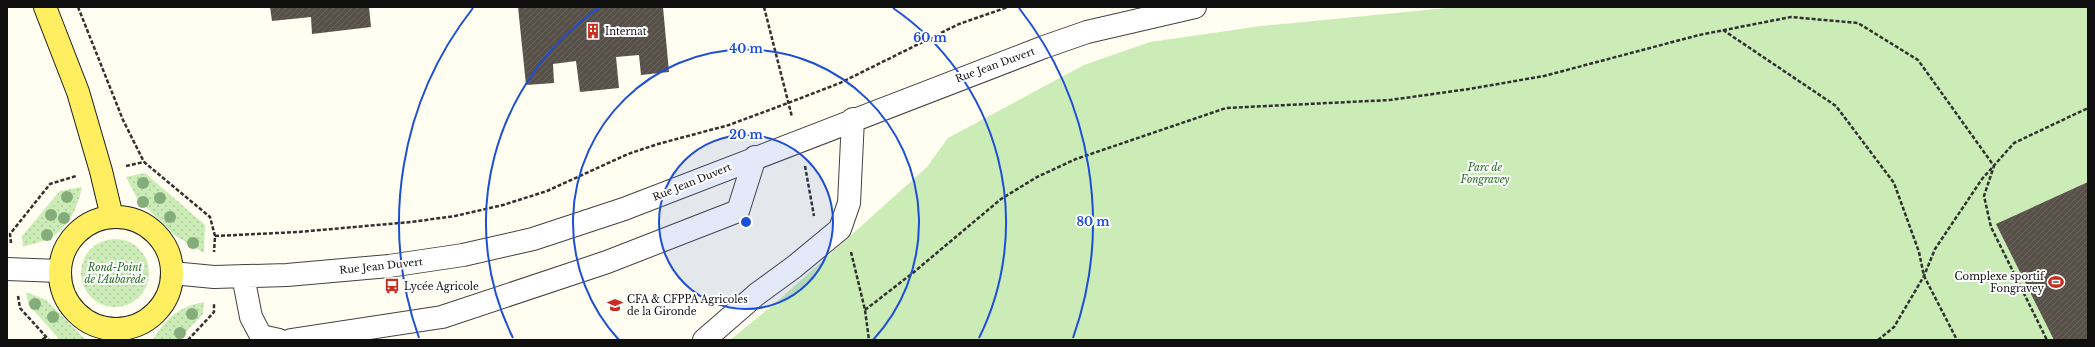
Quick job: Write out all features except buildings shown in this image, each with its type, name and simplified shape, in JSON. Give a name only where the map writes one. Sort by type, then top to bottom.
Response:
[{"type":"main road","points":[[45,7],[78,92],[102,171],[112,217]]},
{"type":"main road","points":[[112,217],[130,219],[146,226],[156,235],[169,254],[172,273],[170,289],[163,305],[151,317],[120,335],[84,320],[70,307],[62,290],[59,271],[62,256],[70,241],[82,229],[96,221],[112,217]]},
{"type":"street","name":"Rue Jean Duvert","points":[[172,273],[214,277],[287,275],[389,266],[463,255],[533,239],[610,214],[966,75],[1087,32],[1192,7]]},
{"type":"street","points":[[704,340],[757,294],[840,229],[849,203],[853,119]]},
{"type":"street","points":[[291,340],[442,317],[608,262],[738,212],[755,157]]},
{"type":"street","points":[[7,269],[59,271]]},
{"type":"street","points":[[243,276],[251,317],[260,336],[279,340]]},
{"type":"path","points":[[78,7],[123,120],[144,162]]},
{"type":"path","points":[[764,7],[788,103]]},
{"type":"path","points":[[215,236],[298,232],[411,222],[455,216],[503,206],[547,191],[628,154],[658,144],[729,125],[840,83],[959,24],[1008,7]]},
{"type":"path","points":[[865,310],[914,272],[1001,199],[1037,177],[1076,159],[1226,108],[1390,100],[1544,76],[1722,30],[1791,17],[1858,23],[1918,60],[1994,166]]},
{"type":"path","points":[[1722,30],[1836,106],[1894,183],[1919,252],[1924,276],[1957,340]]},
{"type":"path","points":[[1878,340],[1894,327],[1924,276],[1935,249],[1982,180],[2014,143],[2088,108]]},
{"type":"path","points":[[799,140],[808,177],[819,246]]},
{"type":"path","points":[[1994,166],[1984,196],[1991,226],[2047,340]]},
{"type":"path","points":[[840,229],[850,248],[865,310],[869,340]]},
{"type":"path","points":[[42,340],[46,337]]},
{"type":"green space","name":"Parc de Fongravey","points":[[1457,7],[2088,7],[2088,340],[730,340],[772,306],[927,167],[948,138],[1084,65],[1150,42],[1261,26]]},
{"type":"green space","points":[[145,173],[205,225],[204,253],[174,235],[137,198],[126,177]]},
{"type":"green space","points":[[82,187],[72,216],[57,234],[44,241],[23,247],[22,236],[60,191]]},
{"type":"green space","name":"Rond-Point de l'Aubarède","points":[[115,239],[128,242],[139,249],[146,260],[149,273],[146,286],[139,297],[128,304],[115,307],[102,304],[91,297],[84,286],[81,273],[84,260],[91,249],[102,242]]},
{"type":"green space","points":[[26,292],[46,300],[86,340],[60,340],[28,304]]},
{"type":"green space","points":[[204,302],[203,314],[178,340],[153,340],[163,325],[180,310]]},
{"type":"place","name":"Internat","points":[[593,31]]},
{"type":"place","name":"Complexe sportif Fongravey","points":[[2056,282]]},
{"type":"place","name":"Lycée Agricole","points":[[392,286]]},
{"type":"place","name":"CFA & CFPPA Agricoles de la Gironde","points":[[615,305]]}]
